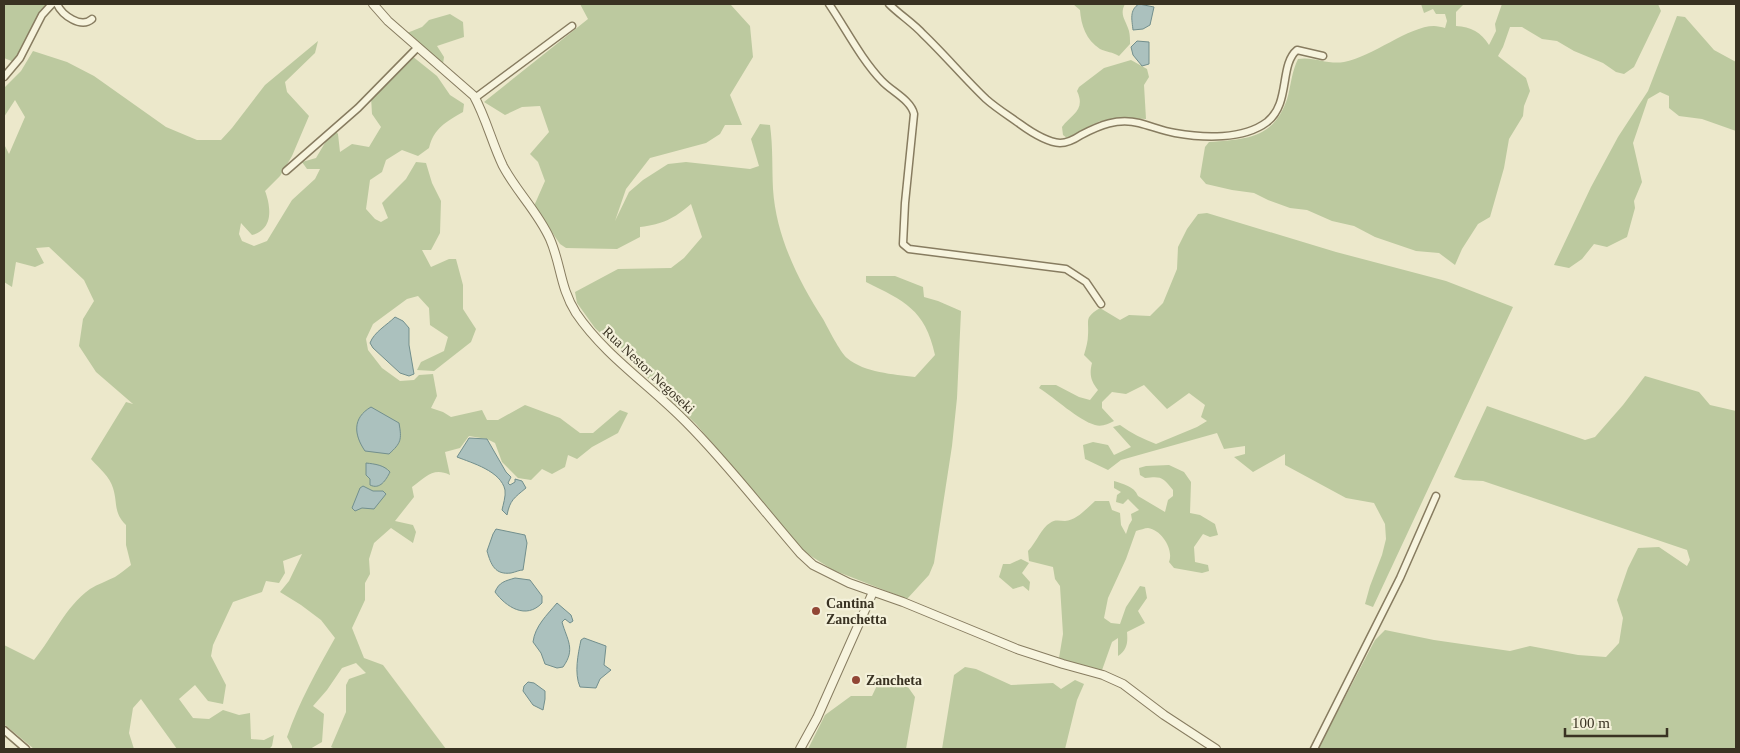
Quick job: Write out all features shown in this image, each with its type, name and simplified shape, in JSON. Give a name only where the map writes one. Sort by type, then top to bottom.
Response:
[{"type":"street","points":[[4,77],[20,58],[31,39],[37,23],[52,4]]},
{"type":"street","points":[[57,4],[61,11],[77,22],[83,24],[88,23],[92,19]]},
{"type":"street","name":"Rua Nestor Negoseki","points":[[373,4],[388,21],[475,98],[503,164],[550,238],[565,292],[576,313],[590,332],[607,350],[665,400],[709,445],[800,553],[813,565],[830,575],[918,608],[1017,649],[1113,679],[1133,690],[1164,716],[1216,749]]},
{"type":"street","points":[[829,4],[874,72],[890,90],[913,109],[903,244],[909,249],[1066,269],[1086,282],[1101,304]]},
{"type":"street","points":[[889,4],[922,32],[988,100],[1028,130],[1060,143],[1073,140],[1104,124],[1116,121],[1135,122],[1174,133],[1189,135],[1243,133],[1262,124],[1274,113],[1282,96],[1292,54],[1297,50],[1323,56]]},
{"type":"street","points":[[475,98],[572,26]]},
{"type":"street","points":[[286,171],[358,108],[418,47]]},
{"type":"street","points":[[1314,749],[1400,578],[1436,496]]},
{"type":"street","points":[[800,749],[817,718],[874,592]]},
{"type":"street","points":[[4,730],[26,749]]},
{"type":"green space","points":[[4,4],[46,4],[14,62],[4,58]]},
{"type":"green space","points":[[580,4],[731,5],[750,26],[753,57],[730,95],[742,125],[725,125],[720,134],[706,143],[650,158],[626,189],[615,221],[629,192],[643,180],[668,164],[686,162],[750,169],[759,166],[751,139],[760,124],[770,125],[775,206],[784,241],[805,289],[847,358],[871,370],[915,377],[935,355],[931,339],[919,317],[902,301],[866,282],[866,276],[895,276],[923,287],[924,297],[961,311],[957,398],[952,446],[934,563],[929,575],[907,599],[833,570],[803,551],[696,424],[595,328],[577,303],[575,292],[618,269],[671,268],[684,258],[702,237],[691,204],[668,220],[640,227],[640,237],[617,249],[566,248],[560,244],[534,206],[545,181],[538,162],[530,154],[549,132],[540,106],[522,107],[505,115],[484,102],[588,19]]},
{"type":"green space","points":[[1073,4],[1125,4],[1123,14],[1129,31],[1130,44],[1119,56],[1100,49],[1088,37],[1083,27],[1080,10]]},
{"type":"green space","points":[[1421,4],[1464,4],[1456,12],[1456,26],[1475,31],[1489,45],[1496,31],[1495,24],[1502,4],[1658,4],[1661,11],[1634,67],[1624,74],[1616,72],[1603,63],[1574,51],[1557,41],[1542,39],[1522,27],[1510,27],[1498,56],[1526,78],[1530,91],[1524,106],[1523,116],[1509,139],[1504,168],[1490,217],[1478,224],[1462,249],[1455,265],[1439,253],[1416,251],[1375,237],[1354,226],[1332,221],[1307,210],[1290,208],[1254,193],[1206,184],[1200,177],[1205,147],[1209,142],[1236,140],[1258,134],[1276,121],[1288,96],[1298,59],[1344,62],[1355,59],[1424,27],[1445,28],[1447,21],[1445,14],[1436,14],[1433,9],[1424,13]]},
{"type":"green space","points":[[450,14],[463,22],[464,37],[437,46],[444,57],[443,64],[407,33],[422,27],[429,20]]},
{"type":"green space","points":[[1677,16],[1685,17],[1714,50],[1736,62],[1736,131],[1702,119],[1679,116],[1669,108],[1669,96],[1660,92],[1648,99],[1633,143],[1642,182],[1634,201],[1635,208],[1627,237],[1607,247],[1594,244],[1582,259],[1569,268],[1554,265],[1591,187],[1618,137],[1648,91]]},
{"type":"green space","points":[[318,41],[315,53],[285,82],[287,92],[309,116],[292,156],[280,176],[265,191],[269,210],[266,225],[261,231],[252,235],[241,223],[239,234],[242,241],[254,246],[267,241],[292,200],[315,179],[320,169],[307,169],[302,162],[316,158],[329,136],[335,130],[338,134],[340,152],[352,144],[369,147],[381,127],[372,114],[371,97],[412,56],[437,76],[450,95],[464,104],[463,112],[437,130],[429,148],[418,156],[402,150],[386,160],[382,172],[370,180],[366,209],[375,219],[381,222],[388,218],[382,203],[406,179],[416,162],[426,163],[432,183],[441,201],[440,233],[431,250],[422,250],[431,267],[449,259],[456,259],[463,285],[463,309],[476,329],[471,342],[434,371],[417,370],[421,362],[444,351],[448,337],[430,325],[429,308],[418,296],[407,299],[373,324],[366,339],[368,350],[382,368],[400,381],[414,380],[419,375],[433,374],[437,396],[431,408],[451,417],[482,410],[487,420],[498,420],[525,405],[560,418],[580,433],[593,433],[620,410],[628,413],[618,433],[592,447],[577,459],[568,455],[565,467],[552,474],[542,469],[531,480],[518,478],[502,462],[495,443],[487,439],[469,436],[460,448],[445,452],[450,475],[439,472],[430,474],[412,487],[414,497],[395,521],[413,525],[416,532],[413,543],[391,528],[374,543],[369,559],[370,574],[365,583],[365,600],[352,628],[364,658],[383,665],[446,749],[335,749],[331,747],[346,712],[346,685],[349,679],[366,673],[356,663],[342,668],[313,706],[324,714],[322,742],[310,749],[292,749],[287,737],[297,711],[335,638],[321,620],[280,592],[289,581],[302,554],[283,561],[285,573],[279,583],[266,581],[262,592],[233,602],[213,645],[211,656],[226,685],[223,704],[208,701],[195,685],[179,699],[193,718],[209,719],[223,710],[239,715],[250,713],[251,739],[264,740],[274,735],[272,746],[269,749],[177,749],[141,699],[133,708],[129,733],[134,749],[34,749],[4,724],[4,645],[34,660],[66,613],[81,596],[93,587],[115,577],[131,565],[126,545],[126,525],[117,512],[112,484],[91,459],[126,402],[133,404],[96,372],[79,346],[83,319],[94,301],[84,280],[49,247],[36,248],[44,263],[35,267],[16,262],[12,287],[4,282],[4,144],[9,154],[25,117],[15,100],[4,117],[4,88],[21,71],[33,51],[67,62],[94,76],[166,127],[197,140],[221,140],[265,85]]},
{"type":"green space","points":[[1131,60],[1147,69],[1149,77],[1144,85],[1146,119],[1124,118],[1100,121],[1067,138],[1063,135],[1062,127],[1079,107],[1077,91],[1079,87],[1104,68]]},
{"type":"green space","points":[[1207,213],[1336,252],[1446,281],[1513,307],[1373,607],[1365,604],[1386,539],[1385,524],[1374,503],[1346,498],[1285,465],[1285,454],[1253,472],[1234,457],[1245,454],[1245,446],[1224,449],[1217,433],[1121,460],[1108,470],[1085,459],[1083,445],[1093,442],[1108,445],[1114,455],[1131,447],[1113,427],[1120,425],[1137,436],[1156,444],[1207,421],[1201,417],[1205,405],[1189,393],[1167,409],[1144,385],[1126,394],[1112,392],[1102,402],[1102,408],[1114,421],[1098,426],[1081,419],[1039,388],[1041,385],[1056,385],[1079,397],[1090,400],[1098,390],[1091,378],[1092,363],[1084,355],[1088,340],[1089,317],[1100,308],[1120,320],[1129,315],[1150,316],[1163,303],[1177,269],[1178,247],[1187,229],[1198,214]]},
{"type":"green space","points":[[1645,376],[1699,392],[1710,405],[1736,411],[1736,749],[1318,749],[1375,640],[1385,630],[1434,640],[1510,651],[1530,646],[1578,655],[1606,657],[1619,643],[1623,618],[1617,600],[1628,568],[1638,548],[1659,547],[1687,566],[1690,560],[1687,550],[1483,481],[1463,480],[1454,477],[1487,406],[1585,440],[1595,437]]},
{"type":"green space","points":[[1169,465],[1184,472],[1191,482],[1190,513],[1200,515],[1215,524],[1218,535],[1210,537],[1203,534],[1194,547],[1195,562],[1208,565],[1209,571],[1202,573],[1174,568],[1169,562],[1170,552],[1166,541],[1158,532],[1148,528],[1136,531],[1126,559],[1108,598],[1104,618],[1111,623],[1120,624],[1126,607],[1140,586],[1145,587],[1147,598],[1138,611],[1145,623],[1127,632],[1126,646],[1118,656],[1118,638],[1112,642],[1101,673],[1059,658],[1063,634],[1060,586],[1055,579],[1053,567],[1029,561],[1028,551],[1047,525],[1058,520],[1073,519],[1095,501],[1109,501],[1112,510],[1120,513],[1121,525],[1126,534],[1132,520],[1131,514],[1139,510],[1128,499],[1123,504],[1116,502],[1117,495],[1121,492],[1114,488],[1114,481],[1131,488],[1138,496],[1165,512],[1168,500],[1173,496],[1173,490],[1161,478],[1145,478],[1140,475],[1139,468]]},
{"type":"green space","points":[[1021,559],[1029,563],[1022,573],[1030,582],[1029,591],[1023,586],[1013,589],[999,577],[1003,564],[1010,564]]},
{"type":"green space","points":[[965,667],[976,669],[1011,685],[1053,683],[1061,689],[1075,680],[1084,684],[1077,700],[1065,749],[942,749],[954,675]]},
{"type":"green space","points":[[882,675],[908,687],[915,697],[906,749],[808,749],[825,715],[851,696],[872,696]]},
{"type":"water","points":[[1139,4],[1154,7],[1150,25],[1143,29],[1133,30],[1132,12]]},
{"type":"water","points":[[1137,41],[1149,42],[1149,64],[1142,66],[1133,55],[1131,47]]},
{"type":"water","points":[[395,317],[403,321],[409,328],[409,345],[414,374],[409,376],[400,373],[370,343],[378,332]]},
{"type":"water","points":[[371,407],[399,423],[400,441],[389,454],[365,451],[361,445],[357,433],[358,422],[360,416]]},
{"type":"water","points":[[469,438],[487,439],[506,472],[511,477],[508,483],[510,485],[515,482],[515,479],[522,481],[526,488],[513,500],[507,515],[502,510],[505,490],[498,478],[478,465],[457,457]]},
{"type":"water","points":[[366,463],[376,464],[388,470],[390,472],[385,481],[377,486],[370,485],[370,479],[366,475]]},
{"type":"water","points":[[363,486],[373,491],[383,491],[386,494],[374,509],[362,508],[355,511],[352,508],[360,488]]},
{"type":"water","points":[[496,529],[525,535],[527,543],[523,570],[506,573],[497,571],[492,565],[487,551]]},
{"type":"water","points":[[515,578],[530,580],[542,596],[542,603],[529,611],[510,607],[495,592],[500,584]]},
{"type":"water","points":[[557,603],[571,615],[573,621],[570,623],[565,619],[562,622],[570,650],[563,667],[557,668],[545,664],[541,653],[533,642],[539,626]]},
{"type":"water","points":[[584,638],[606,646],[604,665],[611,670],[600,679],[596,688],[580,687],[578,682],[578,657],[581,640]]},
{"type":"water","points":[[528,682],[534,683],[545,691],[543,710],[533,705],[523,691],[524,686]]},
{"type":"place","name":"Cantina Zanchetta","points":[[816,611]]},
{"type":"place","name":"Zancheta","points":[[856,680]]}]
